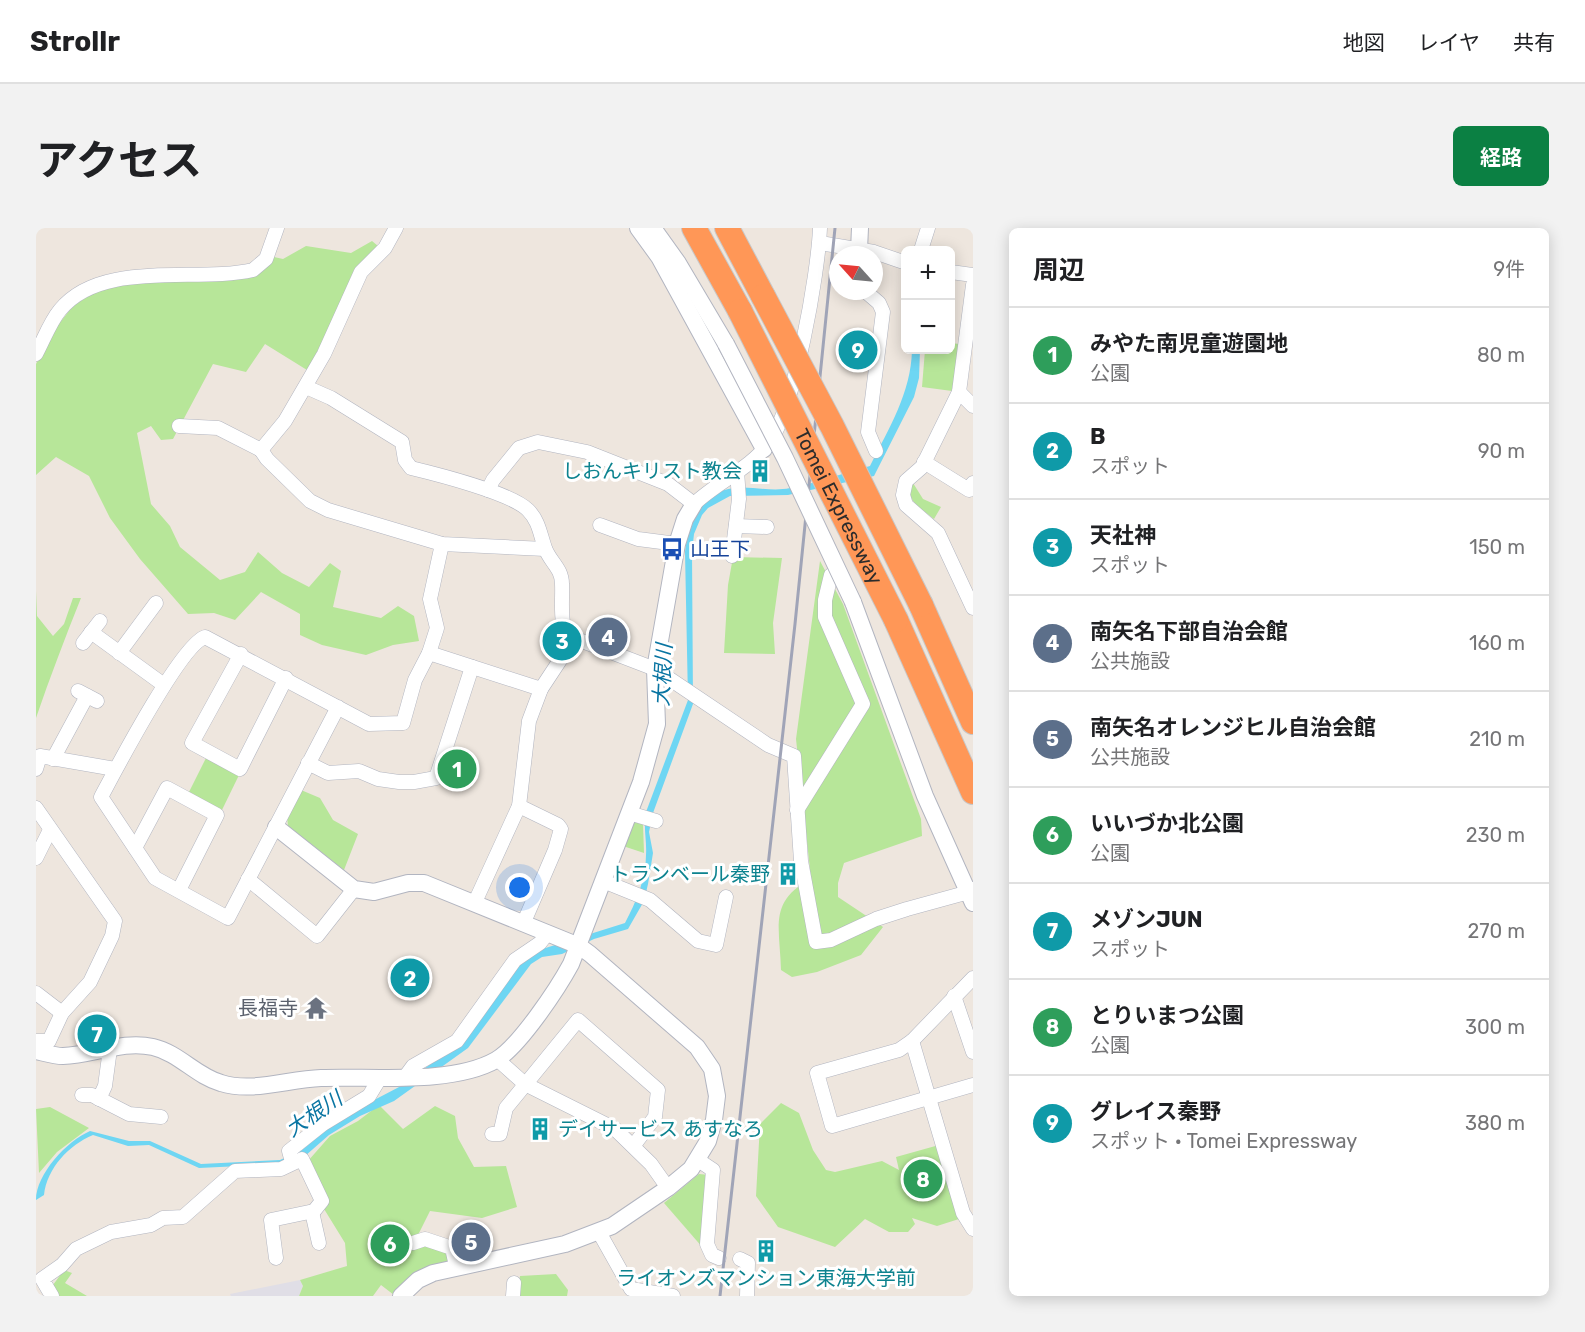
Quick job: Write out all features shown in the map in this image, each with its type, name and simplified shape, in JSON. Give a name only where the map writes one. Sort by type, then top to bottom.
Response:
[{"type":"highway","name":"Tomei Expressway","points":[[694,228],[740,311],[896,620],[973,792]]},
{"type":"highway","name":"Tomei Expressway","points":[[727,228],[832,426],[921,605],[973,722]]},
{"type":"street","points":[[36,354],[59,311],[83,292],[99,284],[124,278],[253,270],[266,259],[277,228]]},
{"type":"street","points":[[261,450],[285,421],[306,387],[324,354],[361,272],[384,248],[396,228]]},
{"type":"street","points":[[638,228],[659,257],[764,449]]},
{"type":"street","points":[[572,642],[582,641],[655,669],[768,745],[794,756],[802,872],[816,942],[831,940],[896,912],[972,895],[925,796],[853,602],[799,486],[726,344],[678,263],[653,228]]},
{"type":"street","points":[[36,1051],[63,1056],[136,1045],[153,1047],[180,1059],[209,1078],[234,1086],[319,1078],[407,1077],[470,1071],[497,1059],[559,986],[579,946],[603,881],[642,817],[641,782],[657,724],[655,669],[677,543],[685,519],[694,504],[737,477],[764,449],[779,425],[792,381],[820,243],[820,228]]},
{"type":"street","points":[[859,246],[860,228]]},
{"type":"street","points":[[922,246],[928,228]]},
{"type":"street","points":[[820,243],[832,246]]},
{"type":"street","points":[[883,255],[901,261]]},
{"type":"street","points":[[955,273],[973,275]]},
{"type":"street","points":[[973,285],[959,392],[924,462],[906,482],[903,495],[906,505],[938,533],[973,608]]},
{"type":"street","points":[[876,300],[883,312],[868,432],[876,451]]},
{"type":"street","points":[[306,387],[331,398],[402,442],[405,460],[411,468],[488,490],[527,508],[536,520],[545,549],[559,567],[562,584],[560,604],[568,638],[572,642]]},
{"type":"street","points":[[959,392],[973,406]]},
{"type":"street","points":[[179,426],[218,428],[261,450],[267,459],[310,501],[394,531],[442,544],[545,549]]},
{"type":"street","points":[[488,490],[493,480],[519,448],[538,442],[587,452],[658,480],[668,484],[694,504]]},
{"type":"street","points":[[924,462],[969,490],[973,483]]},
{"type":"street","points":[[732,556],[739,499],[737,477]]},
{"type":"street","points":[[600,525],[638,539],[677,543]]},
{"type":"street","points":[[736,526],[767,527]]},
{"type":"street","points":[[338,707],[228,918],[155,878],[101,796],[164,685],[201,638],[209,638],[241,654],[264,670],[286,678],[369,724],[403,723],[415,680],[429,653],[437,628],[430,599],[432,580],[442,544]]},
{"type":"street","points":[[796,811],[862,704],[825,617],[825,600],[831,574]]},
{"type":"street","points":[[119,653],[156,603]]},
{"type":"street","points":[[100,621],[87,638],[119,653],[164,685]]},
{"type":"street","points":[[475,902],[519,806],[529,721],[541,689],[572,642]]},
{"type":"street","points":[[429,653],[541,689]]},
{"type":"street","points":[[241,654],[192,743],[240,769],[286,678]]},
{"type":"street","points":[[308,763],[327,773],[359,771],[378,779],[399,782],[436,778],[472,667]]},
{"type":"street","points":[[53,759],[87,696]]},
{"type":"street","points":[[36,769],[40,756],[115,769]]},
{"type":"street","points":[[135,848],[167,788],[217,815],[178,890]]},
{"type":"street","points":[[519,806],[558,825],[561,830],[555,850],[524,922]]},
{"type":"street","points":[[36,808],[115,921],[112,936],[90,982],[62,1013],[49,1041],[36,1041]]},
{"type":"street","points":[[276,827],[354,890],[374,892],[408,883],[424,883],[579,946],[697,1047],[712,1069],[716,1090],[714,1120],[708,1141],[698,1160],[668,1188],[599,1232],[565,1244],[456,1266],[418,1280],[401,1296]]},
{"type":"street","points":[[37,855],[50,830]]},
{"type":"street","points":[[248,879],[317,936],[354,890]]},
{"type":"street","points":[[603,881],[642,897],[699,941],[716,945],[726,897]]},
{"type":"street","points":[[407,1077],[413,1066],[457,1041],[515,960],[540,943],[547,934]]},
{"type":"street","points":[[973,978],[912,1041],[898,1050],[817,1073],[832,1126],[973,1085]]},
{"type":"street","points":[[36,993],[62,1013]]},
{"type":"street","points":[[954,996],[973,1052]]},
{"type":"street","points":[[500,1134],[506,1108],[578,1020],[658,1090],[655,1117],[634,1145]]},
{"type":"street","points":[[912,1041],[963,1213],[972,1224]]},
{"type":"street","points":[[99,1099],[105,1086],[110,1049]]},
{"type":"street","points":[[497,1059],[525,1084],[615,1129],[634,1145],[668,1188]]},
{"type":"street","points":[[52,1296],[42,1279],[62,1265],[76,1249],[111,1232],[151,1225],[163,1218],[183,1217],[235,1171],[281,1169],[323,1124],[369,1096],[380,1078]]},
{"type":"street","points":[[82,1095],[99,1099],[129,1114],[161,1117]]},
{"type":"street","points":[[276,1258],[268,1234],[271,1220],[312,1212],[322,1201],[302,1160],[291,1158]]},
{"type":"street","points":[[698,1160],[713,1170],[707,1244],[712,1255],[719,1258]]},
{"type":"street","points":[[312,1212],[320,1244]]},
{"type":"street","points":[[599,1232],[631,1289],[673,1296]]},
{"type":"street","points":[[413,1243],[425,1239],[452,1248],[456,1266]]},
{"type":"street","points":[[741,1259],[748,1263],[747,1296]]},
{"type":"shaded area","points":[[300,1280],[303,1286],[299,1296],[231,1296],[230,1294]]},
{"type":"green space","points":[[372,241],[378,246],[354,270],[319,352],[307,370],[265,344],[246,372],[213,364],[173,439],[161,440],[151,426],[137,433],[151,504],[170,526],[180,547],[220,580],[245,572],[258,552],[282,573],[309,587],[330,563],[341,571],[333,607],[381,618],[398,606],[414,616],[419,641],[393,645],[366,655],[322,645],[300,635],[300,614],[261,592],[235,620],[214,613],[188,614],[140,559],[110,518],[89,476],[56,457],[36,475],[36,364],[54,330],[73,306],[101,288],[268,261],[274,257],[283,259],[306,246],[351,253]]},
{"type":"green space","points":[[955,344],[959,344],[952,391],[922,387],[925,354],[955,354]]},
{"type":"green space","points":[[913,483],[923,499],[941,507],[934,519],[913,501],[909,486]]},
{"type":"green space","points":[[733,557],[782,558],[773,623],[775,654],[724,653],[728,585]]},
{"type":"green space","points":[[820,561],[843,604],[921,819],[922,836],[844,863],[838,883],[838,897],[883,927],[861,955],[817,972],[792,977],[781,970],[779,929],[782,906],[797,888],[811,879],[796,739]]},
{"type":"green space","points":[[36,591],[37,616],[53,636],[64,624],[73,598],[81,598],[36,718]]},
{"type":"green space","points":[[449,750],[474,758],[469,779],[438,780]]},
{"type":"green space","points":[[207,756],[240,773],[221,812],[188,794]]},
{"type":"green space","points":[[301,790],[320,798],[333,820],[358,834],[344,870],[288,826],[287,817]]},
{"type":"green space","points":[[634,820],[643,824],[644,853],[623,846]]},
{"type":"green space","points":[[781,1103],[799,1113],[813,1150],[826,1170],[835,1172],[882,1161],[899,1170],[896,1157],[939,1145],[959,1219],[937,1226],[912,1218],[915,1224],[908,1232],[889,1232],[865,1219],[835,1247],[778,1227],[756,1196],[760,1124]]},
{"type":"green space","points":[[379,1105],[403,1129],[435,1106],[455,1116],[458,1138],[474,1167],[506,1166],[517,1207],[482,1218],[430,1211],[419,1233],[449,1251],[452,1262],[394,1295],[381,1285],[373,1296],[299,1296],[303,1286],[300,1280],[347,1266],[345,1243],[300,1170],[330,1136],[358,1121]]},
{"type":"green space","points":[[50,1107],[89,1128],[57,1152],[39,1173],[36,1109]]},
{"type":"green space","points":[[699,1174],[709,1175],[703,1248],[664,1203]]},
{"type":"green space","points":[[64,1270],[72,1273],[65,1283],[87,1296],[59,1296],[53,1285]]},
{"type":"green space","points":[[556,1274],[568,1290],[567,1296],[517,1296],[520,1276]]},
{"type":"water","points":[[912,354],[920,354],[919,378],[914,397],[874,476],[788,495],[730,496],[708,508],[702,515],[694,534],[692,552],[693,704],[653,813],[649,832],[653,853],[648,884],[644,901],[628,929],[594,939],[562,954],[542,957],[531,964],[468,1048],[394,1101],[360,1116],[329,1135],[305,1156],[281,1164],[199,1168],[149,1145],[128,1146],[93,1135],[68,1151],[54,1167],[44,1195],[36,1200],[41,1180],[54,1160],[72,1142],[90,1131],[129,1141],[150,1141],[201,1164],[280,1160],[302,1150],[327,1129],[355,1110],[401,1086],[460,1042],[515,968],[536,951],[625,923],[636,899],[646,864],[646,812],[688,700],[685,552],[693,520],[705,502],[723,490],[790,488],[870,466],[903,396]]},
{"type":"railway","points":[[720,1296],[795,624],[835,228]]},
{"type":"place","name":"グレイス秦野","points":[[858,350]]},
{"type":"place","name":"しおんキリスト教会","points":[[760,471]]},
{"type":"place","name":"山王下","points":[[672,549]]},
{"type":"place","name":"南矢名下部自治会館","points":[[608,637]]},
{"type":"place","name":"天社神","points":[[562,641]]},
{"type":"place","name":"みやた南児童遊園地","points":[[457,769]]},
{"type":"place","name":"トランベール秦野","points":[[788,874]]},
{"type":"place","name":"B","points":[[410,978]]},
{"type":"place","name":"長福寺","points":[[316,1008]]},
{"type":"place","name":"メゾンJUN","points":[[97,1034]]},
{"type":"place","name":"デイサービス あすなろ","points":[[540,1129]]},
{"type":"place","name":"とりいまつ公園","points":[[923,1179]]},
{"type":"place","name":"南矢名オレンジヒル自治会館","points":[[471,1242]]},
{"type":"place","name":"いいづか北公園","points":[[390,1244]]},
{"type":"place","name":"ライオンズマンション東海大学前","points":[[766,1251]]},
{"type":"water label","name":"大根川","points":[[663,675]]},
{"type":"water label","name":"大根川","points":[[314,1114]]}]
